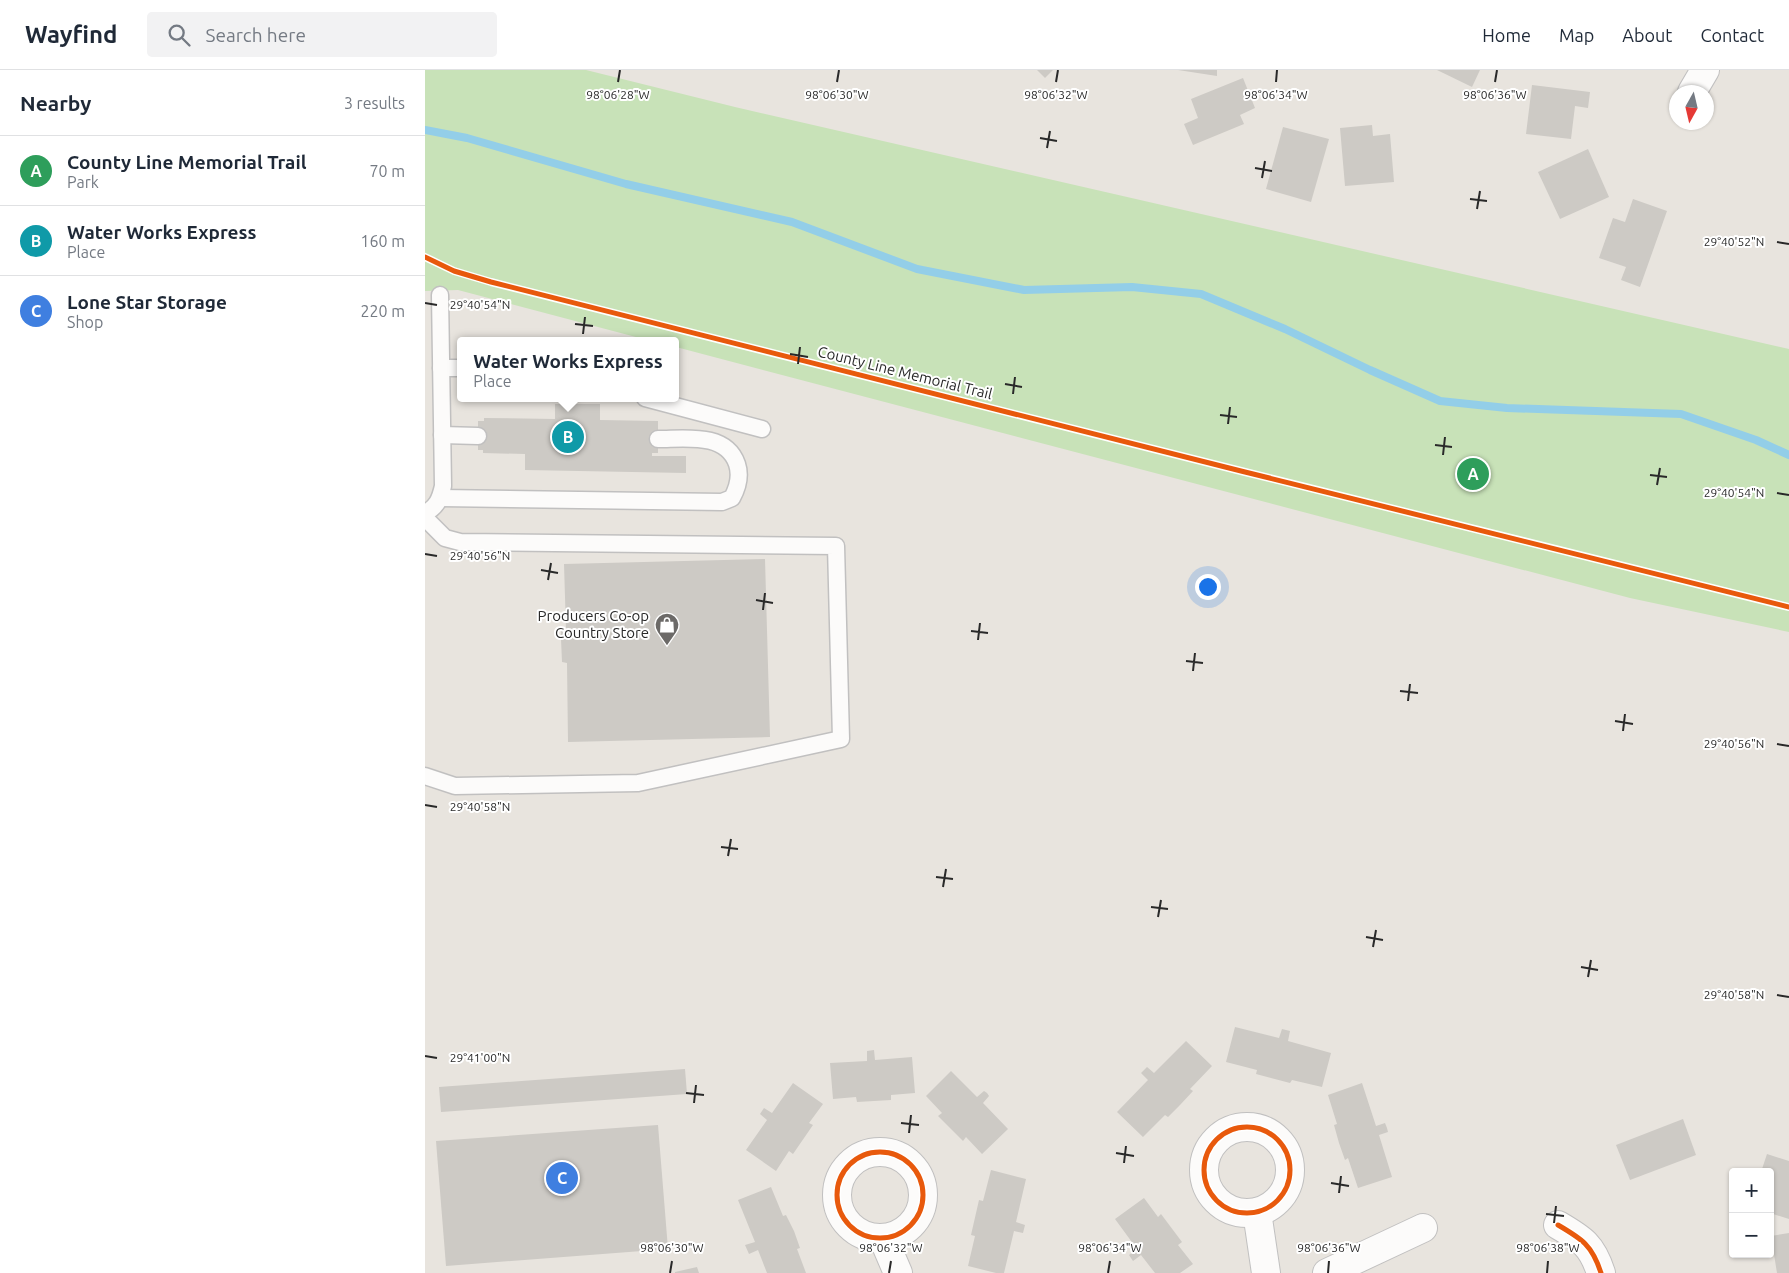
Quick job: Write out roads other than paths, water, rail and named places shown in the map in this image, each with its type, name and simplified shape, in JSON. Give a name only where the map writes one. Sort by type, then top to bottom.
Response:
[{"type":"street","points":[[1696,85],[1705,70]]},
{"type":"street","points":[[1257,1212],[1267,1273]]},
{"type":"street","points":[[1557,1225],[1575,1235],[1589,1246],[1601,1273]]},
{"type":"street","points":[[1327,1273],[1423,1228]]},
{"type":"street","points":[[883,1238],[898,1273]]},
{"type":"lane","points":[[425,513],[436,506],[441,498],[443,486],[440,295]]},
{"type":"lane","points":[[441,368],[457,368]]},
{"type":"lane","points":[[660,402],[762,429]]},
{"type":"lane","points":[[442,435],[478,436]]},
{"type":"lane","points":[[441,498],[722,502],[732,498],[738,482],[738,468],[732,453],[726,447],[718,443],[699,439],[658,439]]},
{"type":"lane","points":[[425,518],[445,538],[460,542],[836,546],[841,739],[638,783],[455,786],[425,776]]},
{"type":"waterway","points":[[425,130],[467,138],[626,184],[792,222],[917,269],[1024,290],[1132,287],[1201,294],[1285,329],[1440,401],[1507,408],[1681,414],[1756,440],[1789,455]]},
{"type":"place","name":"Water Works Express","points":[[568,437]]},
{"type":"place","name":"County Line Memorial Trail","points":[[1473,474]]},
{"type":"place","name":"Producers Co-op Country Store","points":[[667,646]]},
{"type":"place","name":"Lone Star Storage","points":[[562,1178]]}]
